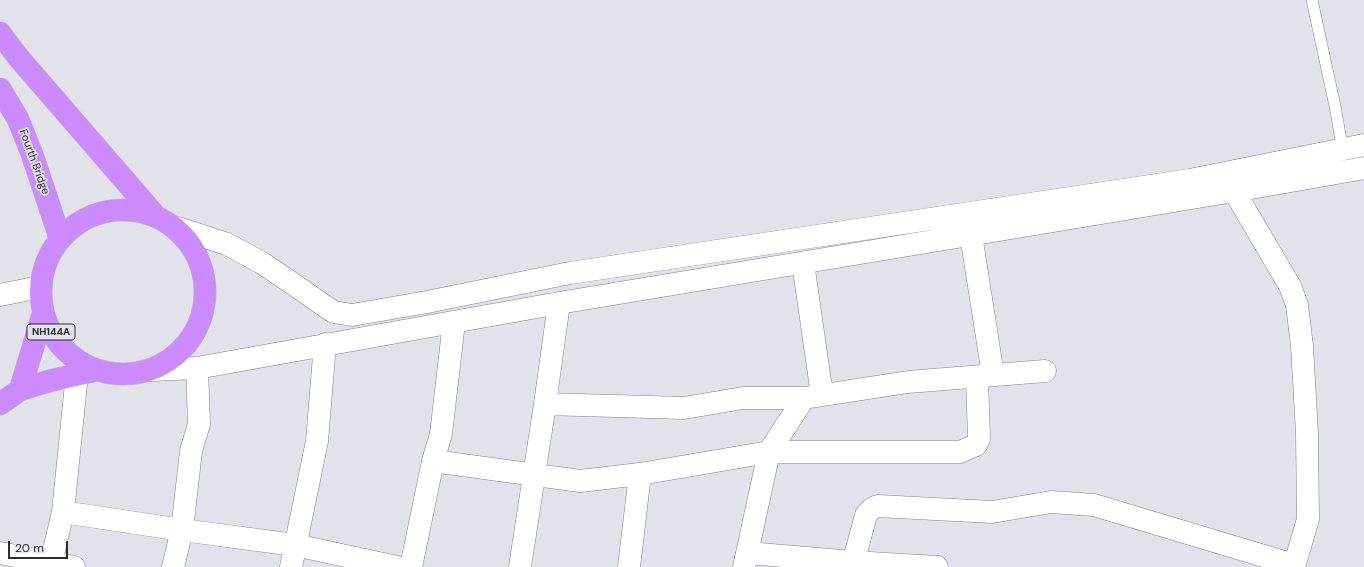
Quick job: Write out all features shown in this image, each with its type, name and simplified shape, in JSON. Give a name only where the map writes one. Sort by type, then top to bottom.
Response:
[{"type":"highway","name":"NH144A","points":[[0,34],[153,214]]},
{"type":"highway","name":"Fourth Bridge","points":[[0,89],[18,120],[32,154],[60,238]]},
{"type":"highway","name":"NH144A","points":[[0,404],[20,390],[49,380],[87,372],[124,375],[151,370],[176,356],[195,334],[205,307],[206,278],[196,250],[178,228],[153,214],[120,208],[87,217],[60,238],[46,261],[40,287],[43,314],[54,338],[87,372]]},
{"type":"highway","name":"NH144A","points":[[20,390],[43,314]]},
{"type":"street","points":[[178,228],[227,244],[262,263],[334,312],[352,315],[427,302],[570,273],[1190,180],[1364,145]]},
{"type":"street","points":[[151,370],[197,368],[559,303],[1234,191],[1356,169]]},
{"type":"street","points":[[853,565],[866,515],[873,507],[878,506],[992,512],[1051,502],[1094,505],[1294,566],[1308,519],[1302,346],[1297,305],[1290,286],[1234,191]]},
{"type":"street","points":[[433,461],[580,481],[640,474],[769,452],[960,452],[976,445],[979,439],[985,376],[970,235]]},
{"type":"street","points":[[802,263],[813,397],[769,452],[746,560],[937,567]]},
{"type":"street","points":[[2,291],[40,287]]},
{"type":"street","points":[[520,567],[559,303]]},
{"type":"street","points":[[411,567],[433,461],[441,434],[454,322]]},
{"type":"street","points":[[291,567],[294,545],[317,441],[325,344]]},
{"type":"street","points":[[173,567],[182,530],[191,451],[199,424],[197,368]]},
{"type":"street","points":[[545,404],[684,408],[743,398],[813,397],[908,382],[1045,371]]},
{"type":"street","points":[[51,565],[63,512],[87,372]]},
{"type":"street","points":[[628,567],[640,474]]},
{"type":"street","points":[[63,512],[294,545],[397,567]]},
{"type":"street","points":[[0,553],[51,565],[74,567]]},
{"type":"lane","points":[[1312,0],[1335,106],[1342,149],[1356,169]]}]
